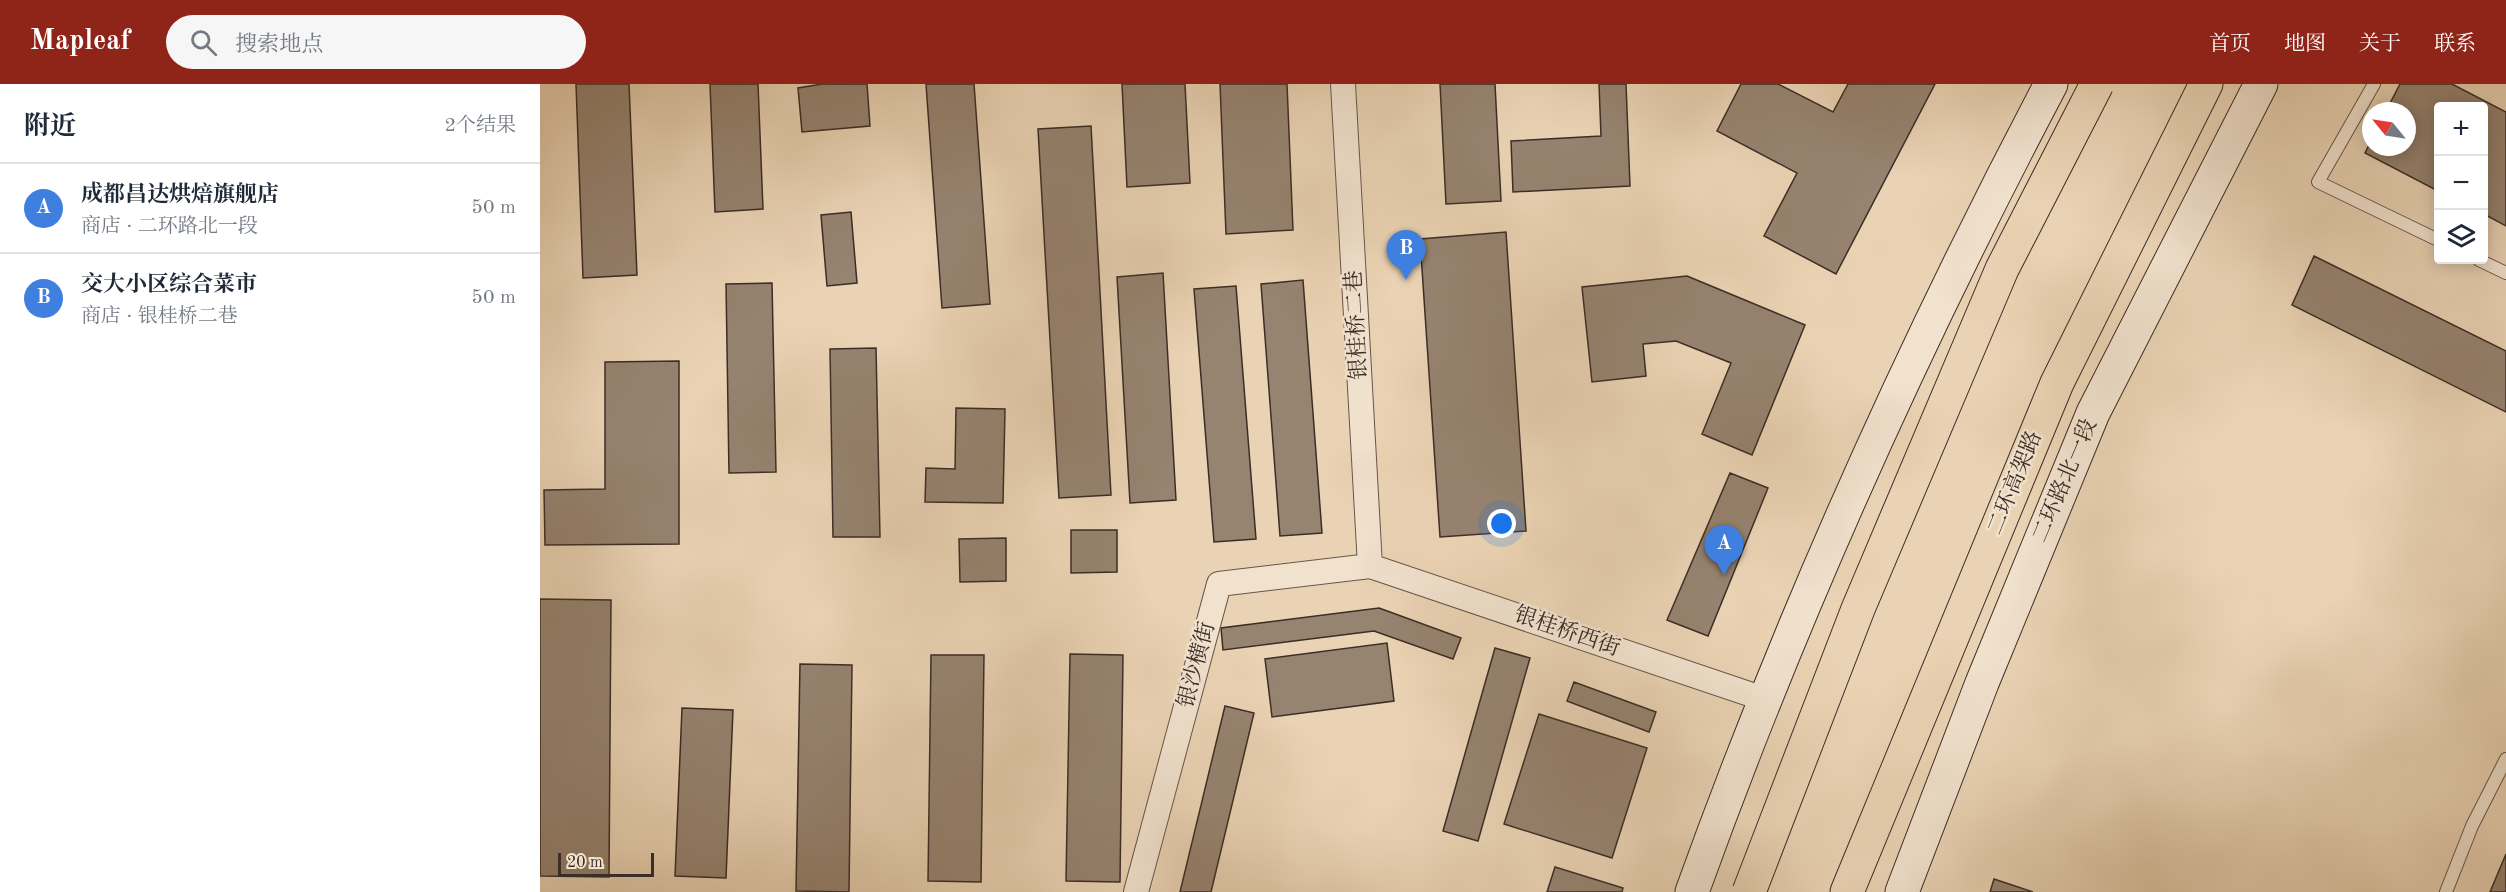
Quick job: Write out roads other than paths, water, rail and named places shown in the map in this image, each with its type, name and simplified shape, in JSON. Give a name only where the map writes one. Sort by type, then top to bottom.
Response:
[{"type":"highway","points":[[1749,892],[1858,609],[1997,280],[2097,84]]},
{"type":"highway","name":"二环高架路","points":[[1847,892],[2057,382],[2206,84]]},
{"type":"main road","points":[[1692,892],[1764,699],[1832,535],[1971,235],[2051,84]]},
{"type":"main road","name":"二环路北一段","points":[[1902,892],[1982,683],[2093,412],[2261,84]]},
{"type":"street","name":"银桂桥二巷","points":[[1343,84],[1370,566]]},
{"type":"street","name":"银桂桥西街","points":[[1370,566],[1764,699]]},
{"type":"street","name":"银沙横街","points":[[1136,892],[1219,584],[1370,566]]},
{"type":"lane","points":[[2374,84],[2318,182],[2434,238]]},
{"type":"lane","points":[[2487,264],[2506,273]]},
{"type":"lane","points":[[2446,892],[2472,826],[2506,759]]},
{"type":"place","name":"交大小区综合菜市","points":[[1406,280]]},
{"type":"place","name":"成都昌达烘焙旗舰店","points":[[1724,575]]}]
